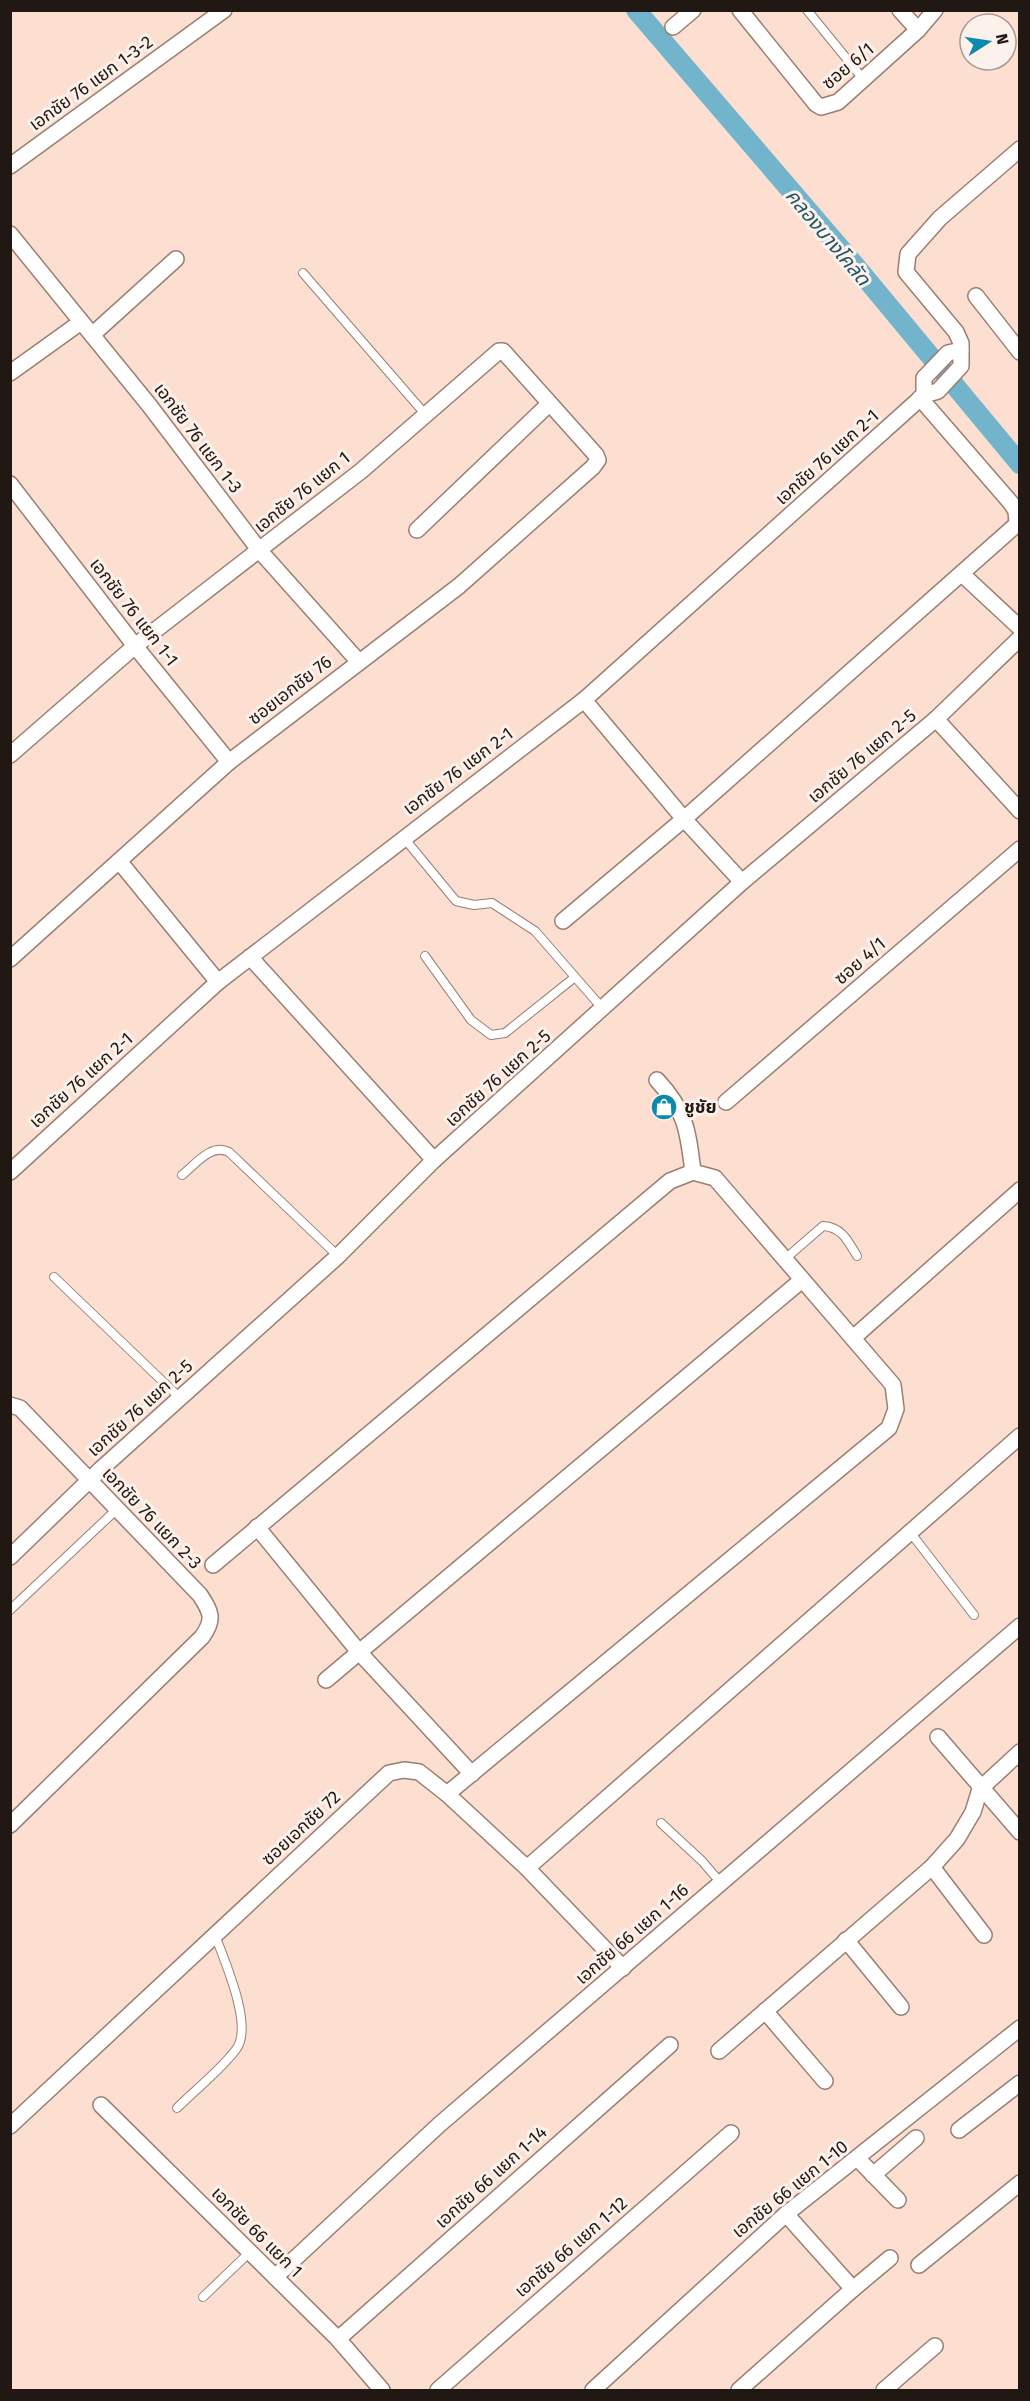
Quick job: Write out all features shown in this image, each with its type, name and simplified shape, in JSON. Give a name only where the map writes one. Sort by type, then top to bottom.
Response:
[{"type":"street","name":"เอกชัย 76 แยก 1-3-2","points":[[10,166],[224,10]]},
{"type":"street","points":[[673,27],[693,10]]},
{"type":"street","name":"ซอย 6/1","points":[[740,10],[816,104],[829,107],[864,80],[936,10]]},
{"type":"street","points":[[900,10],[918,30]]},
{"type":"street","points":[[563,921],[684,819],[1017,524],[1016,511],[927,394],[924,378],[955,351],[956,332],[906,272],[908,254],[940,218],[1020,149]]},
{"type":"street","name":"เอกชัย 76 แยก 1-3","points":[[10,234],[92,335],[260,551],[359,662]]},
{"type":"street","points":[[92,335],[176,259]]},
{"type":"street","points":[[976,296],[1020,352]]},
{"type":"street","points":[[10,373],[81,322]]},
{"type":"street","name":"เอกชัย 76 แยก 1","points":[[10,755],[135,646],[361,471],[499,351],[503,351],[594,451],[598,460]]},
{"type":"street","name":"เอกชัย 76 แยก 2-1","points":[[10,1172],[218,982],[584,700],[927,394],[962,366],[955,351]]},
{"type":"street","points":[[417,530],[549,404]]},
{"type":"street","name":"ซอยเอกชัย 76","points":[[10,959],[229,762],[459,586],[598,460]]},
{"type":"street","name":"เอกชัย 76 แยก 1-1","points":[[10,484],[135,646],[229,762]]},
{"type":"street","points":[[962,574],[1020,628]]},
{"type":"street","name":"เอกชัย 76 แยก 2-5","points":[[10,1557],[88,1481],[338,1256],[434,1160],[604,1010],[742,882],[936,719],[1020,638]]},
{"type":"street","points":[[584,700],[684,819],[742,882]]},
{"type":"street","points":[[936,719],[1020,811]]},
{"type":"street","name":"ซอย 4/1","points":[[726,1102],[1020,849]]},
{"type":"street","points":[[119,861],[218,982]]},
{"type":"street","points":[[250,957],[434,1160]]},
{"type":"street","points":[[657,1080],[675,1098],[684,1119],[693,1172]]},
{"type":"street","points":[[213,1565],[670,1181],[693,1172],[716,1178],[893,1385],[896,1409],[889,1428],[447,1794]]},
{"type":"street","points":[[853,1338],[1020,1190]]},
{"type":"street","points":[[326,1680],[802,1280]]},
{"type":"street","name":"เอกชัย 76 แยก 2-3","points":[[10,1405],[20,1408],[200,1595],[212,1613],[211,1625],[202,1637],[10,1825]]},
{"type":"street","points":[[527,1869],[1020,1436]]},
{"type":"street","points":[[257,1527],[359,1652],[472,1774]]},
{"type":"street","name":"เอกชัย 66 แยก 1-16","points":[[275,2277],[440,2124],[1020,1626]]},
{"type":"street","points":[[938,1737],[980,1789],[1020,1832]]},
{"type":"street","points":[[719,2051],[932,1867],[957,1839],[973,1812],[980,1789],[1020,1752]]},
{"type":"street","name":"ซอยเอกชัย 72","points":[[10,2126],[389,1773],[404,1770],[419,1772],[447,1794],[527,1869],[623,1968]]},
{"type":"street","points":[[932,1867],[984,1935]]},
{"type":"street","points":[[846,1940],[901,2007]]},
{"type":"street","points":[[765,2011],[825,2080]]},
{"type":"street","name":"เอกชัย 66 แยก 1-10","points":[[593,2391],[786,2214],[1020,2028]]},
{"type":"street","name":"เอกชัย 66 แยก 1-14","points":[[338,2339],[670,2044]]},
{"type":"street","points":[[959,2130],[1020,2083]]},
{"type":"street","name":"เอกชัย 66 แยก 1","points":[[101,2105],[338,2339],[382,2391]]},
{"type":"street","name":"เอกชัย 66 แยก 1-12","points":[[438,2391],[731,2133]]},
{"type":"street","points":[[873,2175],[916,2138]]},
{"type":"street","points":[[858,2159],[898,2200]]},
{"type":"street","points":[[919,2265],[1020,2184]]},
{"type":"street","points":[[786,2214],[853,2289]]},
{"type":"street","points":[[739,2391],[890,2258]]},
{"type":"street","points":[[884,2391],[935,2346]]},
{"type":"lane","points":[[807,10],[864,80]]},
{"type":"lane","points":[[303,273],[425,414]]},
{"type":"lane","points":[[404,837],[456,901],[474,905],[492,903],[535,931],[604,1010]]},
{"type":"lane","points":[[424,956],[471,1020],[491,1035],[505,1033],[575,976]]},
{"type":"lane","points":[[182,1175],[213,1149],[220,1148],[229,1152],[338,1256]]},
{"type":"lane","points":[[785,1259],[823,1226],[832,1226],[845,1236],[857,1256]]},
{"type":"lane","points":[[54,1277],[180,1398]]},
{"type":"lane","points":[[10,1610],[117,1510]]},
{"type":"lane","points":[[910,1532],[974,1615]]},
{"type":"lane","points":[[661,1823],[702,1861],[721,1883]]},
{"type":"lane","points":[[177,2108],[238,2047],[242,2024],[235,1994],[215,1935]]},
{"type":"lane","points":[[203,2297],[250,2252]]},
{"type":"waterway","name":"คลองบางโคลัด","points":[[636,10],[853,263],[1020,464]]},
{"type":"place","name":"ชูชัย","points":[[664,1107]]}]
